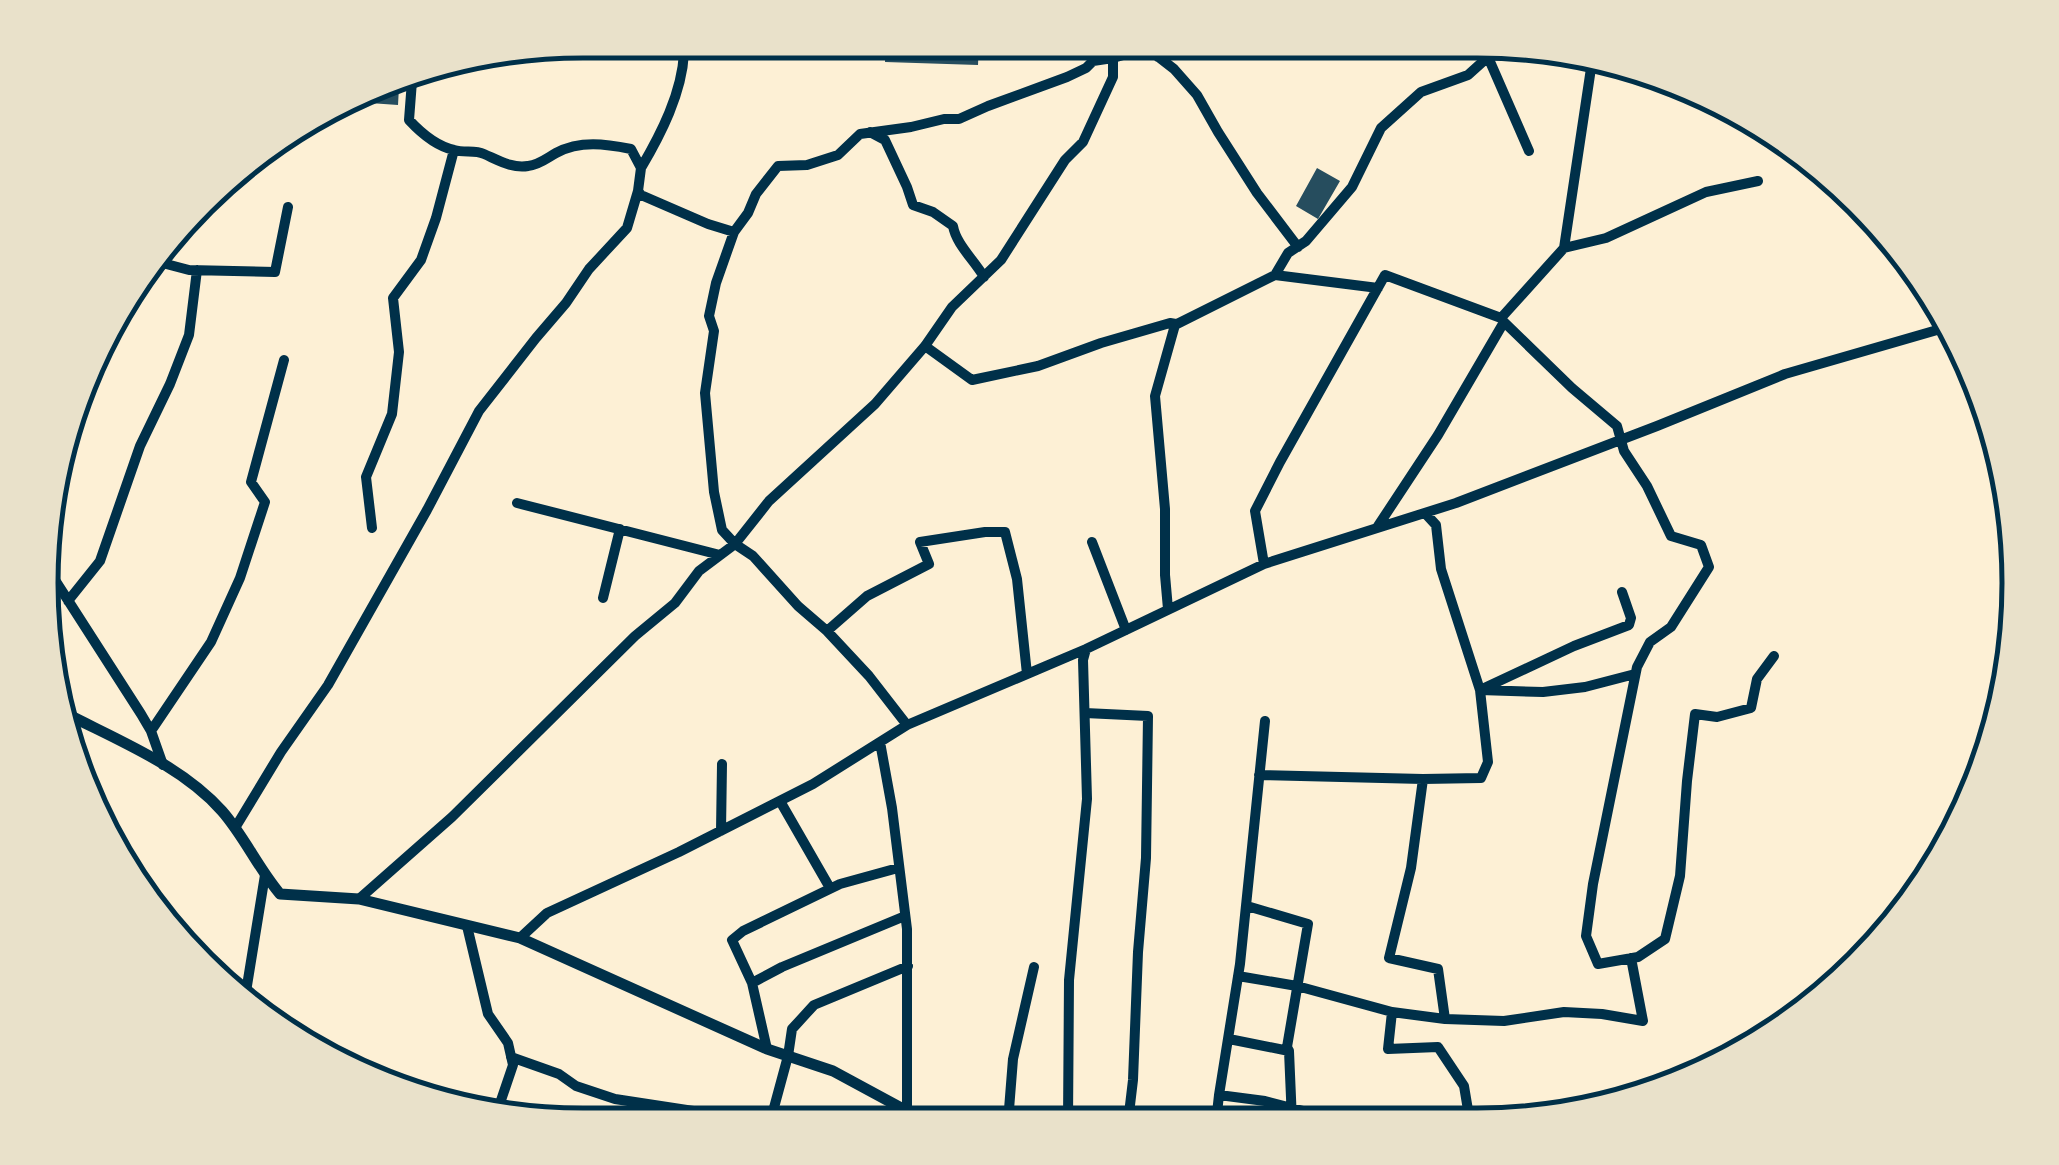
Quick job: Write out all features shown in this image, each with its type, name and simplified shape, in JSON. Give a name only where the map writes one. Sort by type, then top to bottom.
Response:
[{"type":"street","points":[[235,828],[328,686],[479,411],[589,269],[627,228],[641,168],[683,76],[684,58]]},
{"type":"street","points":[[359,899],[452,817],[595,673],[676,604],[699,572],[735,544],[769,501],[876,404],[952,307],[1001,260],[1065,160],[1083,142],[1113,78],[1113,58],[1092,61],[1068,77],[959,119],[860,134],[838,155],[807,165],[778,166],[734,232],[716,283],[709,316],[714,330],[705,393],[714,492],[722,530],[735,544],[753,556],[798,606],[827,631],[907,726]]},
{"type":"street","points":[[1159,58],[1198,95],[1257,194],[1298,246]]},
{"type":"street","points":[[925,346],[972,380],[1038,366],[1101,343],[1176,324],[1274,275],[1288,253],[1306,241],[1352,187],[1381,128],[1421,92],[1468,74],[1486,58]]},
{"type":"street","points":[[1489,58],[1528,151]]},
{"type":"street","points":[[1377,528],[1438,434],[1503,320],[1564,248],[1591,70]]},
{"type":"street","points":[[412,86],[409,120],[435,142],[454,150],[480,152],[525,167],[540,163],[559,150],[605,144],[632,150],[641,168]]},
{"type":"street","points":[[870,132],[885,140],[913,204],[953,226],[955,237],[984,276]]},
{"type":"street","points":[[372,528],[366,477],[392,414],[399,352],[394,298],[421,260],[454,150]]},
{"type":"street","points":[[1564,248],[1606,238],[1706,192],[1758,182]]},
{"type":"street","points":[[638,192],[734,232]]},
{"type":"street","points":[[166,263],[197,270],[276,272],[288,206]]},
{"type":"street","points":[[68,601],[100,561],[140,446],[170,384],[189,335],[197,270]]},
{"type":"street","points":[[1274,275],[1378,288]]},
{"type":"street","points":[[1264,564],[1255,512],[1384,275],[1503,320],[1617,426],[1624,451],[1648,486],[1671,536],[1701,544],[1709,566],[1671,627],[1650,642],[1636,667],[1586,936],[1598,964],[1638,957],[1665,939],[1680,876],[1695,714],[1717,716],[1751,708],[1757,679],[1774,656]]},
{"type":"street","points":[[1168,610],[1156,396],[1176,324]]},
{"type":"street","points":[[520,938],[547,913],[812,784],[907,726],[1086,649],[1264,564],[1425,513],[1786,374],[1936,330]]},
{"type":"street","points":[[151,731],[211,642],[240,578],[264,502],[250,482],[284,360]]},
{"type":"street","points":[[517,503],[720,555]]},
{"type":"street","points":[[1260,775],[1481,778],[1488,762],[1480,690],[1441,570],[1436,525],[1425,513]]},
{"type":"street","points":[[603,598],[620,529]]},
{"type":"street","points":[[827,631],[867,596],[929,564],[920,542],[1005,532],[1018,579],[1027,674]]},
{"type":"street","points":[[1092,542],[1126,630]]},
{"type":"street","points":[[58,585],[151,731],[164,765]]},
{"type":"street","points":[[1480,690],[1628,625],[1631,618],[1622,592]]},
{"type":"street","points":[[1068,1108],[1069,980],[1087,798],[1083,660],[1086,649]]},
{"type":"street","points":[[1480,690],[1543,692],[1635,674]]},
{"type":"street","points":[[1085,713],[1148,716],[1146,858],[1130,1108]]},
{"type":"street","points":[[75,718],[196,786],[222,810],[280,894],[359,899],[520,938],[767,1048],[833,1071],[901,1108]]},
{"type":"street","points":[[1217,1108],[1247,906],[1265,720]]},
{"type":"street","points":[[880,742],[905,916],[907,1108]]},
{"type":"street","points":[[721,831],[722,764]]},
{"type":"street","points":[[1423,779],[1411,868],[1389,958],[1438,969],[1445,1019]]},
{"type":"street","points":[[780,800],[830,888]]},
{"type":"street","points":[[767,1048],[752,983],[732,940],[830,888],[898,868]]},
{"type":"street","points":[[247,986],[265,876]]},
{"type":"street","points":[[1247,906],[1308,924],[1287,1047],[1291,1108]]},
{"type":"street","points":[[752,983],[782,966],[905,916]]},
{"type":"street","points":[[467,926],[488,1014],[508,1043],[513,1065],[501,1101]]},
{"type":"street","points":[[1238,976],[1298,986],[1392,1012],[1445,1019],[1504,1021],[1564,1012],[1643,1021],[1631,958]]},
{"type":"street","points":[[772,1108],[792,1028],[814,1005],[908,966]]},
{"type":"street","points":[[1009,1108],[1013,1059],[1034,967]]},
{"type":"street","points":[[1392,1012],[1388,1049],[1438,1047],[1464,1086],[1468,1108]]},
{"type":"street","points":[[1229,1040],[1289,1051]]},
{"type":"street","points":[[511,1057],[615,1099],[673,1108]]},
{"type":"street","points":[[1218,1095],[1265,1101],[1278,1108]]},
{"type":"building","points":[[885,58],[978,58],[978,65],[885,62]]},
{"type":"building","points":[[399,91],[398,105],[369,103]]},
{"type":"building","points":[[1317,168],[1340,181],[1318,219],[1296,206]]}]
